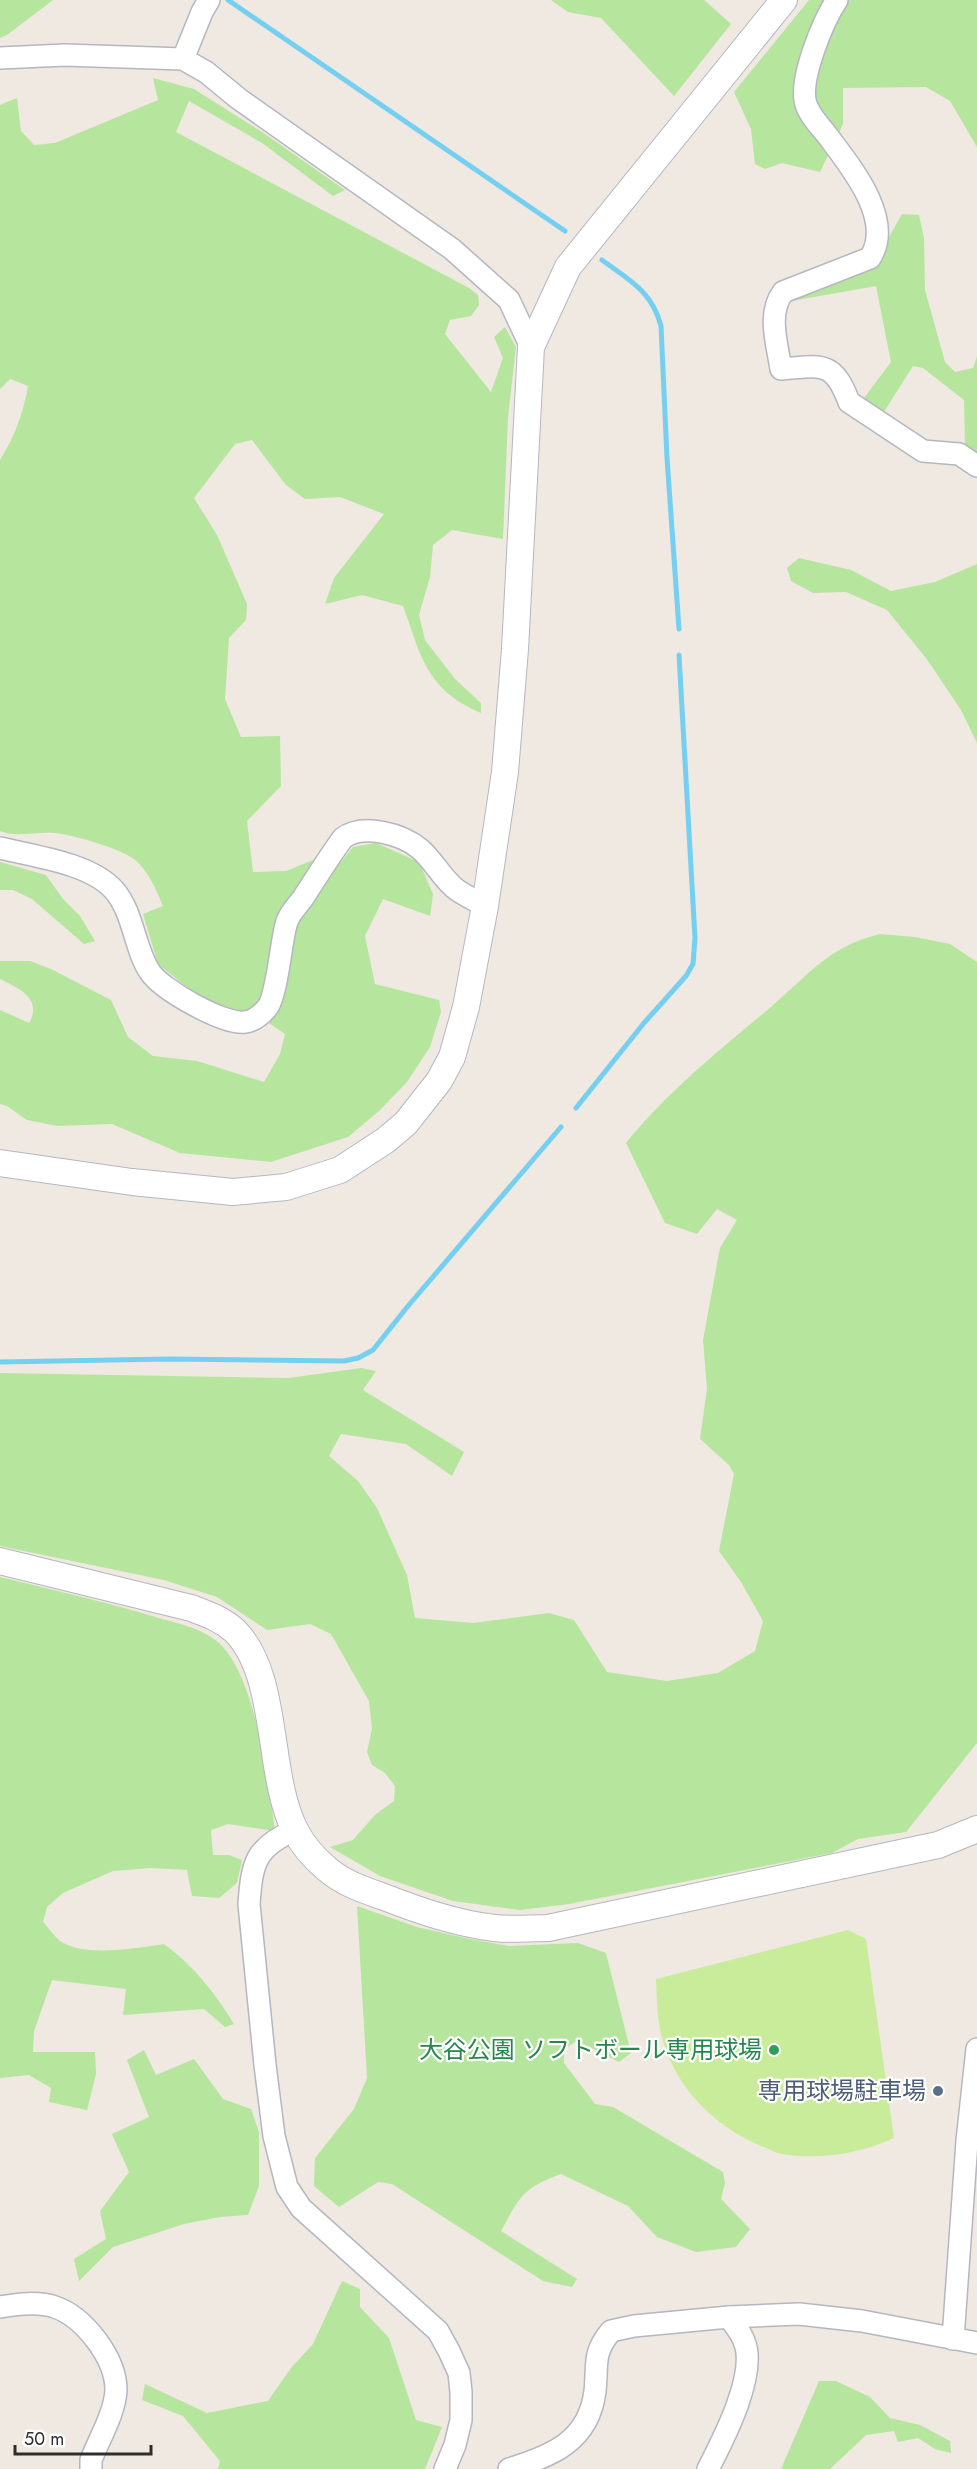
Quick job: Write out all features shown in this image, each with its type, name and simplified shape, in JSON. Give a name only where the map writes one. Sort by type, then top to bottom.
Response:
[{"type":"street","points":[[183,59],[209,0]]},
{"type":"street","points":[[0,1163],[132,1182],[233,1192],[286,1187],[340,1170],[386,1140],[406,1123],[439,1081],[452,1058],[462,1026],[485,906],[505,772],[514,661],[531,346],[568,267],[784,0]]},
{"type":"street","points":[[837,0],[828,13],[806,75],[805,101],[812,116],[851,167],[863,188],[878,223],[879,236],[876,249],[870,258],[783,292],[776,302],[773,316],[781,369],[817,365],[830,370],[845,390],[849,402],[923,451],[960,454],[977,466]]},
{"type":"street","points":[[0,58],[65,55],[183,59],[206,72],[256,111],[452,249],[509,300],[531,346]]},
{"type":"street","points":[[0,848],[71,866],[97,876],[114,890],[124,907],[149,971],[160,984],[175,995],[243,1023],[255,1020],[269,1006],[281,957],[286,922],[343,838],[352,831],[366,829],[384,832],[418,847],[456,889],[485,906]]},
{"type":"street","points":[[0,1560],[191,1608],[218,1618],[249,1647],[257,1670],[282,1787],[295,1830],[310,1851],[327,1869],[352,1886],[450,1920],[495,1928],[548,1928],[938,1845],[977,1829]]},
{"type":"street","points":[[295,1830],[267,1844],[257,1857],[250,1884],[249,1904],[265,2065],[280,2164],[286,2187],[301,2208],[412,2306],[438,2331],[449,2350],[459,2373],[461,2421],[445,2469]]},
{"type":"street","points":[[953,2339],[966,2152],[977,2049]]},
{"type":"street","points":[[0,2307],[40,2304],[70,2314],[101,2345],[109,2359],[116,2391],[91,2460],[91,2469]]},
{"type":"street","points":[[509,2469],[537,2460],[563,2446],[580,2430],[589,2416],[595,2392],[596,2353],[611,2331],[634,2326],[799,2314],[862,2321],[977,2343]]},
{"type":"street","points":[[708,2469],[726,2435],[736,2408],[747,2361],[745,2342],[729,2318]]},
{"type":"green space","points":[[0,0],[53,0],[0,38]]},
{"type":"green space","points":[[551,0],[704,0],[731,24],[674,96],[601,18],[568,12]]},
{"type":"green space","points":[[809,0],[977,0],[977,147],[950,101],[926,87],[843,88],[843,124],[820,172],[782,163],[765,169],[755,164],[751,129],[734,92]]},
{"type":"green space","points":[[153,78],[194,89],[262,132],[345,190],[333,196],[262,143],[189,101],[176,132],[469,288],[478,295],[479,305],[471,316],[450,320],[445,334],[491,392],[503,358],[494,337],[505,327],[516,347],[508,417],[503,539],[452,530],[433,545],[430,577],[419,615],[425,640],[455,679],[481,703],[481,713],[448,693],[428,670],[403,606],[362,595],[325,604],[334,578],[384,514],[340,497],[305,499],[286,485],[252,440],[235,444],[194,498],[217,535],[247,604],[246,620],[229,638],[225,699],[241,737],[280,736],[281,786],[247,821],[253,872],[286,871],[313,860],[332,873],[353,847],[376,843],[419,862],[433,894],[430,916],[383,899],[365,936],[375,984],[439,1000],[441,1012],[430,1047],[407,1082],[379,1111],[348,1137],[271,1162],[180,1153],[112,1124],[57,1126],[27,1120],[7,1106],[0,1104],[0,1010],[29,1023],[33,1015],[33,1007],[27,995],[0,979],[0,961],[30,961],[51,969],[111,1000],[128,1037],[153,1056],[197,1061],[264,1082],[280,1054],[285,1034],[253,1012],[237,1014],[198,996],[158,964],[143,914],[163,906],[148,875],[134,859],[107,846],[63,834],[13,834],[0,831],[0,460],[18,424],[28,386],[10,379],[0,389],[0,105],[17,98],[21,131],[34,145],[55,143],[158,100]]},
{"type":"green space","points":[[902,214],[919,215],[924,238],[925,290],[945,362],[955,372],[973,368],[977,356],[977,454],[965,445],[964,400],[923,368],[913,366],[880,418],[864,398],[891,362],[876,286],[791,301],[792,294],[872,268]]},
{"type":"green space","points":[[799,558],[851,570],[891,591],[935,582],[977,564],[977,743],[961,710],[926,658],[887,610],[846,592],[813,593],[791,581],[787,568]]},
{"type":"green space","points":[[0,862],[46,875],[63,899],[80,916],[95,941],[84,944],[32,899],[13,890],[0,890]]},
{"type":"green space","points":[[880,934],[915,937],[950,944],[977,962],[977,1743],[906,1832],[858,1839],[832,1853],[569,1904],[520,1910],[453,1901],[380,1876],[330,1847],[353,1840],[375,1815],[394,1801],[395,1786],[385,1773],[372,1765],[367,1752],[372,1729],[369,1701],[331,1634],[310,1624],[267,1630],[217,1597],[164,1580],[0,1546],[0,1373],[289,1378],[361,1368],[376,1371],[363,1390],[464,1452],[452,1476],[406,1444],[341,1434],[329,1456],[358,1481],[377,1508],[407,1575],[415,1618],[473,1623],[549,1613],[574,1620],[607,1672],[667,1681],[718,1673],[755,1651],[763,1621],[741,1582],[719,1551],[734,1474],[729,1465],[700,1439],[707,1389],[703,1340],[720,1248],[737,1220],[717,1209],[697,1234],[665,1223],[626,1143],[677,1088],[821,962],[847,946]]},
{"type":"green space","points":[[0,1577],[100,1601],[180,1624],[214,1639],[228,1653],[240,1674],[250,1700],[269,1785],[275,1831],[228,1824],[211,1830],[213,1855],[229,1855],[242,1860],[237,1883],[219,1898],[192,1896],[187,1870],[150,1868],[113,1871],[63,1893],[47,1907],[43,1922],[59,1940],[69,1946],[81,1949],[110,1950],[164,1944],[185,1961],[203,1981],[234,2024],[225,2027],[204,2009],[123,2015],[126,1989],[52,1980],[34,2031],[33,2052],[95,2052],[96,2074],[87,2110],[49,2102],[51,2088],[29,2075],[0,2078]]},
{"type":"green space","points":[[357,1906],[417,1927],[470,1939],[509,1946],[578,1943],[606,1953],[631,2053],[619,2062],[577,2041],[564,2049],[564,2063],[595,2104],[613,2107],[723,2172],[725,2183],[721,2199],[750,2229],[736,2247],[696,2252],[657,2237],[628,2206],[561,2174],[530,2189],[518,2201],[501,2231],[577,2279],[572,2287],[543,2281],[392,2184],[378,2182],[339,2207],[314,2186],[315,2158],[354,2109],[367,2078]]},
{"type":"green space","name":"大谷公園 ソフトボール専用球場","points":[[848,1930],[866,1939],[894,2138],[853,2152],[825,2156],[796,2156],[779,2153],[744,2138],[728,2128],[699,2103],[687,2089],[668,2056],[662,2038],[656,1979]]},
{"type":"green space","points":[[144,2050],[156,2075],[194,2059],[223,2099],[251,2109],[259,2132],[259,2186],[248,2215],[220,2217],[184,2224],[113,2247],[79,2281],[74,2259],[106,2239],[100,2211],[129,2172],[112,2134],[149,2117],[127,2060]]},
{"type":"green space","points":[[342,2281],[360,2289],[360,2307],[389,2338],[416,2420],[442,2427],[425,2469],[218,2469],[220,2461],[183,2416],[142,2400],[145,2384],[207,2413],[268,2401],[291,2368],[313,2344]]},
{"type":"green space","points":[[819,2381],[836,2381],[870,2397],[890,2418],[920,2425],[950,2441],[951,2453],[935,2449],[918,2438],[898,2442],[894,2431],[866,2435],[830,2469],[781,2469]]},
{"type":"waterway","points":[[228,0],[565,231]]},
{"type":"waterway","points":[[602,260],[638,287],[652,304],[661,326],[667,458],[679,629]]},
{"type":"waterway","points":[[576,1108],[644,1023],[686,976],[693,964],[695,938],[679,655]]},
{"type":"waterway","points":[[0,1362],[169,1359],[344,1361],[358,1358],[373,1350],[561,1127]]},
{"type":"place","name":"大谷公園 ソフトボール専用球場","points":[[774,2050]]},
{"type":"place","name":"専用球場駐車場","points":[[938,2091]]}]
